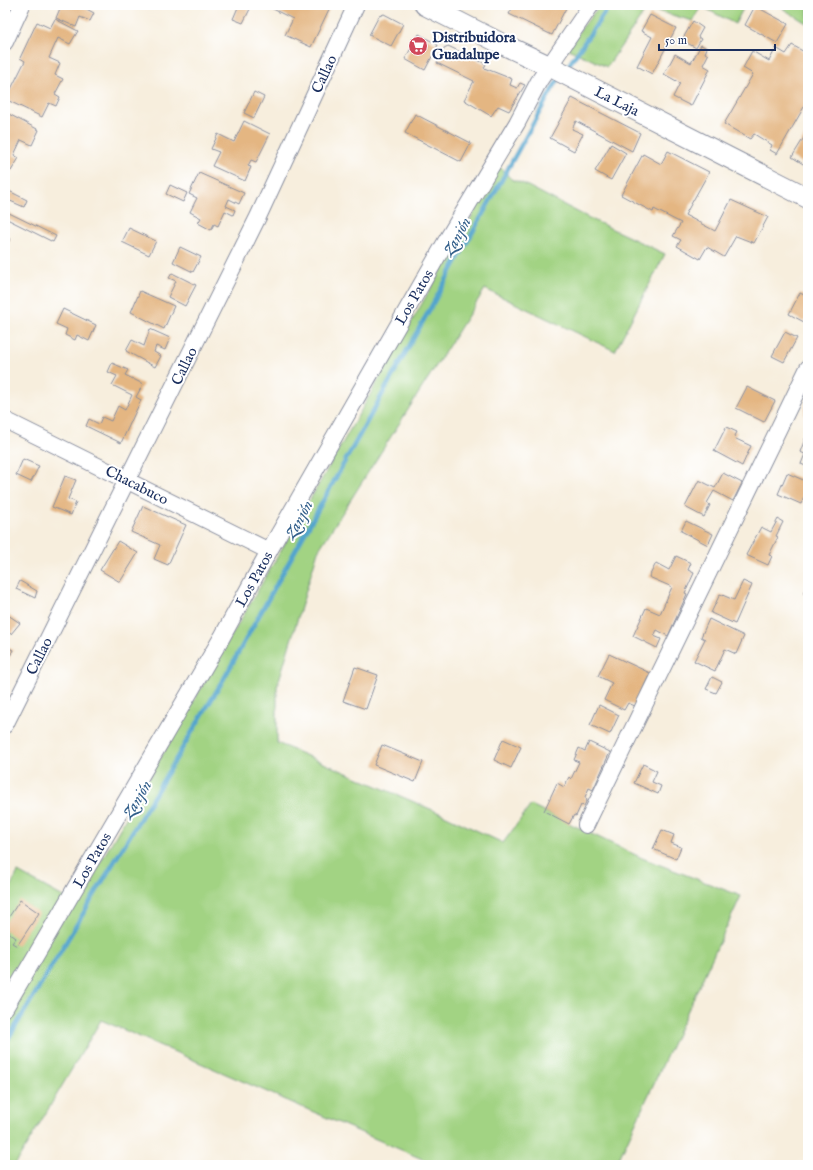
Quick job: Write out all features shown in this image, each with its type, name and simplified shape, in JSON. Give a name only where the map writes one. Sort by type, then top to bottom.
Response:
[{"type":"main road","name":"La Laja","points":[[425,5],[549,66],[808,198]]},
{"type":"street","points":[[5,42],[22,5]]},
{"type":"street","name":"Callao","points":[[5,725],[258,217],[356,5]]},
{"type":"street","name":"Los Patos","points":[[5,1008],[222,637],[269,551],[445,243],[517,124],[539,81],[591,5]]},
{"type":"street","points":[[586,826],[808,368]]},
{"type":"street","name":"Chacabuco","points":[[5,420],[269,551]]},
{"type":"green space","points":[[600,5],[745,5],[735,24],[701,6],[693,21],[647,8],[607,67],[566,48]]},
{"type":"green space","points":[[777,5],[808,5],[808,24]]},
{"type":"green space","points":[[500,167],[511,179],[665,254],[615,351],[485,289],[318,551],[277,687],[277,743],[442,814],[503,843],[531,805],[642,858],[741,896],[616,1165],[436,1165],[101,1020],[15,1165],[5,1165],[5,897],[18,872],[65,898],[75,906],[283,547]]},
{"type":"building","points":[[58,5],[82,5],[81,6],[94,13],[90,21],[80,17],[76,27],[56,18],[61,6]]},
{"type":"building","points":[[239,5],[252,5],[243,23],[233,19]]},
{"type":"building","points":[[273,5],[331,5],[311,47],[285,35],[293,19],[271,8]]},
{"type":"building","points":[[514,5],[561,5],[566,8],[552,35],[509,14]]},
{"type":"building","points":[[755,6],[788,24],[777,43],[745,25]]},
{"type":"building","points":[[384,14],[403,24],[391,46],[369,35],[379,16]]},
{"type":"building","points":[[650,15],[676,28],[652,74],[637,66],[652,37],[641,31]]},
{"type":"building","points":[[55,19],[78,31],[70,44],[58,38],[49,58],[60,63],[55,75],[63,79],[55,94],[60,97],[56,106],[49,103],[42,117],[5,99],[5,88],[10,91],[25,61],[20,58],[37,22],[50,28]]},
{"type":"building","points":[[693,21],[703,28],[698,37],[701,39],[696,48],[682,40]]},
{"type":"building","points":[[419,34],[438,45],[425,70],[405,59]]},
{"type":"building","points":[[701,45],[707,48],[705,53],[708,55],[703,65],[710,69],[691,106],[673,97],[680,83],[664,74],[675,54],[691,63]]},
{"type":"building","points":[[792,45],[808,54],[808,100],[777,154],[770,150],[772,145],[754,134],[750,139],[724,124],[753,74],[743,68],[752,51],[769,61],[776,48],[786,54]]},
{"type":"building","points":[[448,46],[486,64],[484,68],[512,79],[510,85],[517,88],[520,83],[525,85],[509,111],[498,106],[491,116],[464,100],[474,81],[437,63],[444,48]]},
{"type":"building","points":[[254,92],[264,97],[254,118],[244,113]]},
{"type":"building","points":[[572,98],[640,133],[632,151],[576,121],[572,129],[583,134],[574,151],[550,138]]},
{"type":"building","points":[[5,112],[39,130],[32,145],[21,140],[14,155],[19,158],[11,171],[5,169]]},
{"type":"building","points":[[415,114],[471,143],[461,162],[405,133]]},
{"type":"building","points":[[244,121],[270,134],[256,162],[251,160],[248,166],[251,167],[245,181],[212,166],[219,152],[211,149],[218,134],[234,142]]},
{"type":"building","points":[[808,131],[808,167],[792,157]]},
{"type":"building","points":[[611,144],[626,153],[611,180],[595,171]]},
{"type":"building","points":[[668,151],[709,172],[685,215],[715,231],[731,200],[768,217],[754,243],[736,236],[724,257],[707,247],[700,259],[677,246],[681,240],[673,236],[681,223],[654,209],[653,212],[621,195],[643,154],[661,164]]},
{"type":"building","points":[[199,173],[244,193],[239,204],[229,199],[226,206],[235,210],[233,215],[225,211],[218,226],[214,224],[211,230],[198,223],[201,218],[190,212],[197,198],[189,194]]},
{"type":"building","points":[[170,185],[187,193],[183,202],[166,194]]},
{"type":"building","points":[[5,189],[27,200],[24,207],[8,200],[5,205]]},
{"type":"building","points":[[5,211],[56,236],[53,242],[5,218]]},
{"type":"building","points":[[129,228],[156,241],[149,255],[122,242]]},
{"type":"building","points":[[5,236],[10,239],[5,249]]},
{"type":"building","points":[[180,247],[201,257],[193,272],[173,262]]},
{"type":"building","points":[[172,273],[196,285],[185,306],[168,297],[176,281],[169,278]]},
{"type":"building","points":[[140,291],[174,306],[164,329],[131,312]]},
{"type":"building","points":[[800,293],[808,297],[808,315],[804,322],[789,314]]},
{"type":"building","points":[[63,309],[96,325],[89,341],[77,335],[75,340],[65,335],[67,329],[56,324]]},
{"type":"building","points":[[150,329],[170,338],[165,350],[156,346],[154,352],[161,356],[155,367],[126,351],[132,340],[144,346]]},
{"type":"building","points":[[785,332],[797,338],[784,362],[772,356]]},
{"type":"building","points":[[112,363],[128,370],[125,375],[143,384],[136,397],[141,400],[121,443],[86,426],[89,419],[99,424],[102,417],[111,421],[118,406],[125,410],[132,395],[112,385],[117,376],[108,372]]},
{"type":"building","points":[[747,387],[775,401],[764,422],[736,408]]},
{"type":"building","points":[[808,397],[808,417],[804,415]]},
{"type":"building","points":[[726,427],[737,432],[734,438],[751,446],[742,466],[714,451]]},
{"type":"building","points":[[808,431],[808,467],[801,464],[805,454],[800,452]]},
{"type":"building","points":[[23,459],[39,466],[31,482],[16,475]]},
{"type":"building","points":[[723,473],[742,483],[733,501],[714,491],[707,503],[710,505],[704,517],[685,507],[699,480],[715,488]]},
{"type":"building","points":[[787,473],[808,482],[808,489],[801,504],[778,494]]},
{"type":"building","points":[[65,476],[76,480],[68,499],[76,502],[71,515],[52,507]]},
{"type":"building","points":[[143,506],[186,525],[168,565],[154,559],[160,545],[131,532]]},
{"type":"building","points":[[778,519],[783,522],[776,536],[778,537],[769,555],[772,556],[768,565],[746,555],[761,527],[771,532]]},
{"type":"building","points":[[686,521],[713,534],[708,545],[681,531]]},
{"type":"building","points":[[118,541],[138,553],[120,582],[100,570]]},
{"type":"building","points":[[676,556],[691,563],[688,570],[694,573],[685,593],[687,594],[668,636],[657,630],[654,636],[661,639],[657,648],[633,636],[646,608],[660,614],[672,587],[649,577],[656,563],[669,570]]},
{"type":"building","points":[[20,581],[37,591],[35,598],[16,589]]},
{"type":"building","points":[[743,581],[752,585],[735,624],[711,613],[720,594],[734,600]]},
{"type":"building","points":[[808,583],[808,595],[803,593]]},
{"type":"building","points":[[8,615],[20,623],[11,634],[5,631],[5,620]]},
{"type":"building","points":[[709,619],[744,636],[736,654],[725,649],[715,671],[694,661],[705,639],[701,637]]},
{"type":"building","points":[[5,646],[13,650],[5,666]]},
{"type":"building","points":[[609,654],[650,673],[635,706],[628,703],[624,710],[604,700],[612,683],[598,676]]},
{"type":"building","points":[[355,667],[378,675],[366,709],[343,701]]},
{"type":"building","points":[[712,677],[722,682],[716,693],[706,689]]},
{"type":"building","points":[[599,705],[619,715],[610,734],[590,725]]},
{"type":"building","points":[[503,739],[521,747],[511,768],[494,760]]},
{"type":"building","points":[[589,742],[610,752],[593,790],[589,788],[585,797],[587,800],[584,806],[581,805],[576,816],[574,815],[569,824],[544,811],[557,783],[564,787],[569,777],[571,779],[579,762],[574,760],[579,748],[585,751]]},
{"type":"building","points":[[382,745],[423,762],[415,782],[374,765]]},
{"type":"building","points":[[643,764],[657,771],[652,782],[661,786],[658,794],[634,783]]},
{"type":"building","points":[[662,830],[674,835],[671,843],[681,847],[676,859],[653,849]]},
{"type":"building","points":[[20,900],[39,913],[17,946],[12,943],[16,938],[5,930],[5,923]]},
{"type":"waterway","name":"Zanjón","points":[[566,69],[610,5]]},
{"type":"waterway","name":"Zanjón","points":[[5,1044],[222,682],[560,77]]},
{"type":"place","name":"Distribuidora Guadalupe","points":[[418,46]]}]
